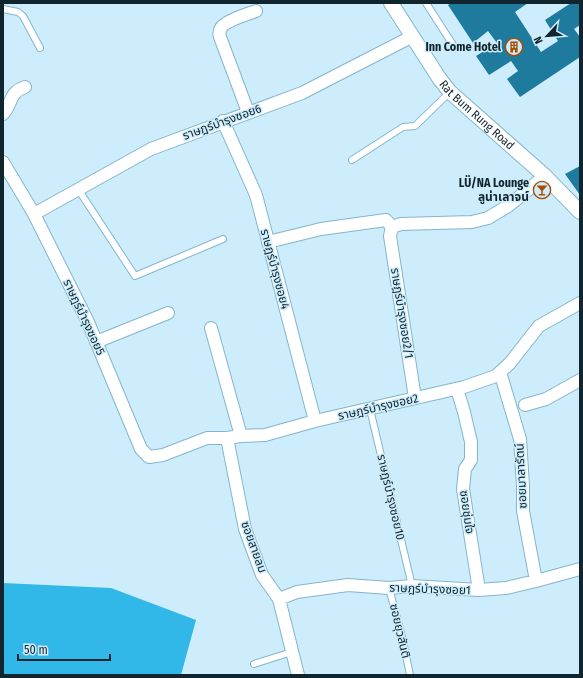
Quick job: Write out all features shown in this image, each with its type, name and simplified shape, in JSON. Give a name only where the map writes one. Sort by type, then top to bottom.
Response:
[{"type":"street","name":"Rat Bum Rung Road","points":[[391,3],[439,78],[450,92],[545,176],[580,212]]},
{"type":"street","points":[[248,112],[219,33],[225,24],[256,11]]},
{"type":"street","name":"ราษฎร์บำรุงซอย6","points":[[34,214],[151,149],[223,121],[302,93],[413,36]]},
{"type":"street","points":[[3,114],[17,90],[25,87]]},
{"type":"street","name":"ราษฎร์บำรุงซอย4","points":[[223,121],[256,195],[315,421]]},
{"type":"street","name":"ราษฎร์บำรุงซอย5","points":[[3,162],[8,182],[34,214],[88,322],[141,449],[149,457]]},
{"type":"street","points":[[268,242],[320,229],[386,220],[392,227],[401,224],[472,222],[488,218],[508,206],[545,176]]},
{"type":"street","name":"ราษฎร์บำรุงซอย2/1","points":[[392,227],[390,236],[415,398]]},
{"type":"street","name":"ราษฎร์บำรุงซอย2","points":[[149,457],[163,455],[206,438],[265,435],[315,421],[456,389],[496,376],[510,362],[539,326],[580,303]]},
{"type":"street","points":[[96,342],[168,313]]},
{"type":"street","points":[[211,328],[241,436]]},
{"type":"street","name":"ซอยมาลารัตน์","points":[[500,372],[520,439],[523,511],[536,582]]},
{"type":"street","points":[[525,405],[546,399],[580,380]]},
{"type":"street","name":"ซอยชุ่มใจ","points":[[456,389],[464,412],[471,442],[471,460],[465,469],[463,489],[479,590]]},
{"type":"street","name":"ซอยสายลม","points":[[227,438],[245,529],[262,575],[279,599],[298,675]]},
{"type":"street","name":"ราษฎร์บำรุงซอย1","points":[[279,599],[297,592],[348,585],[389,588],[412,586],[479,590],[506,588],[536,582],[580,569]]},
{"type":"lane","points":[[426,3],[455,48]]},
{"type":"lane","points":[[3,9],[18,12],[23,16],[40,48]]},
{"type":"lane","points":[[352,160],[403,127],[415,126],[450,92]]},
{"type":"lane","points":[[78,189],[135,276],[223,239]]},
{"type":"lane","name":"ราษฎร์บำรุงซอย10","points":[[370,409],[412,586]]},
{"type":"lane","name":"ซอยยุวสันติ","points":[[389,588],[410,675]]},
{"type":"lane","points":[[254,664],[292,652]]},
{"type":"shaded area","points":[[3,583],[111,588],[196,620],[181,675],[3,675]]},
{"type":"building","name":"Inn Come Hotel","points":[[451,3],[528,3],[515,12],[541,52],[558,41],[545,20],[571,3],[580,3],[580,25],[574,29],[580,37],[580,57],[520,97],[507,79],[518,71],[511,61],[489,75],[476,56],[497,43],[488,31],[473,43],[448,5]]},
{"type":"building","points":[[580,166],[580,195],[565,174]]},
{"type":"place","name":"Inn Come Hotel","points":[[514,47]]},
{"type":"place","name":"LÜ/NA Lounge ลูน่าเลาจน์","points":[[542,190]]}]
